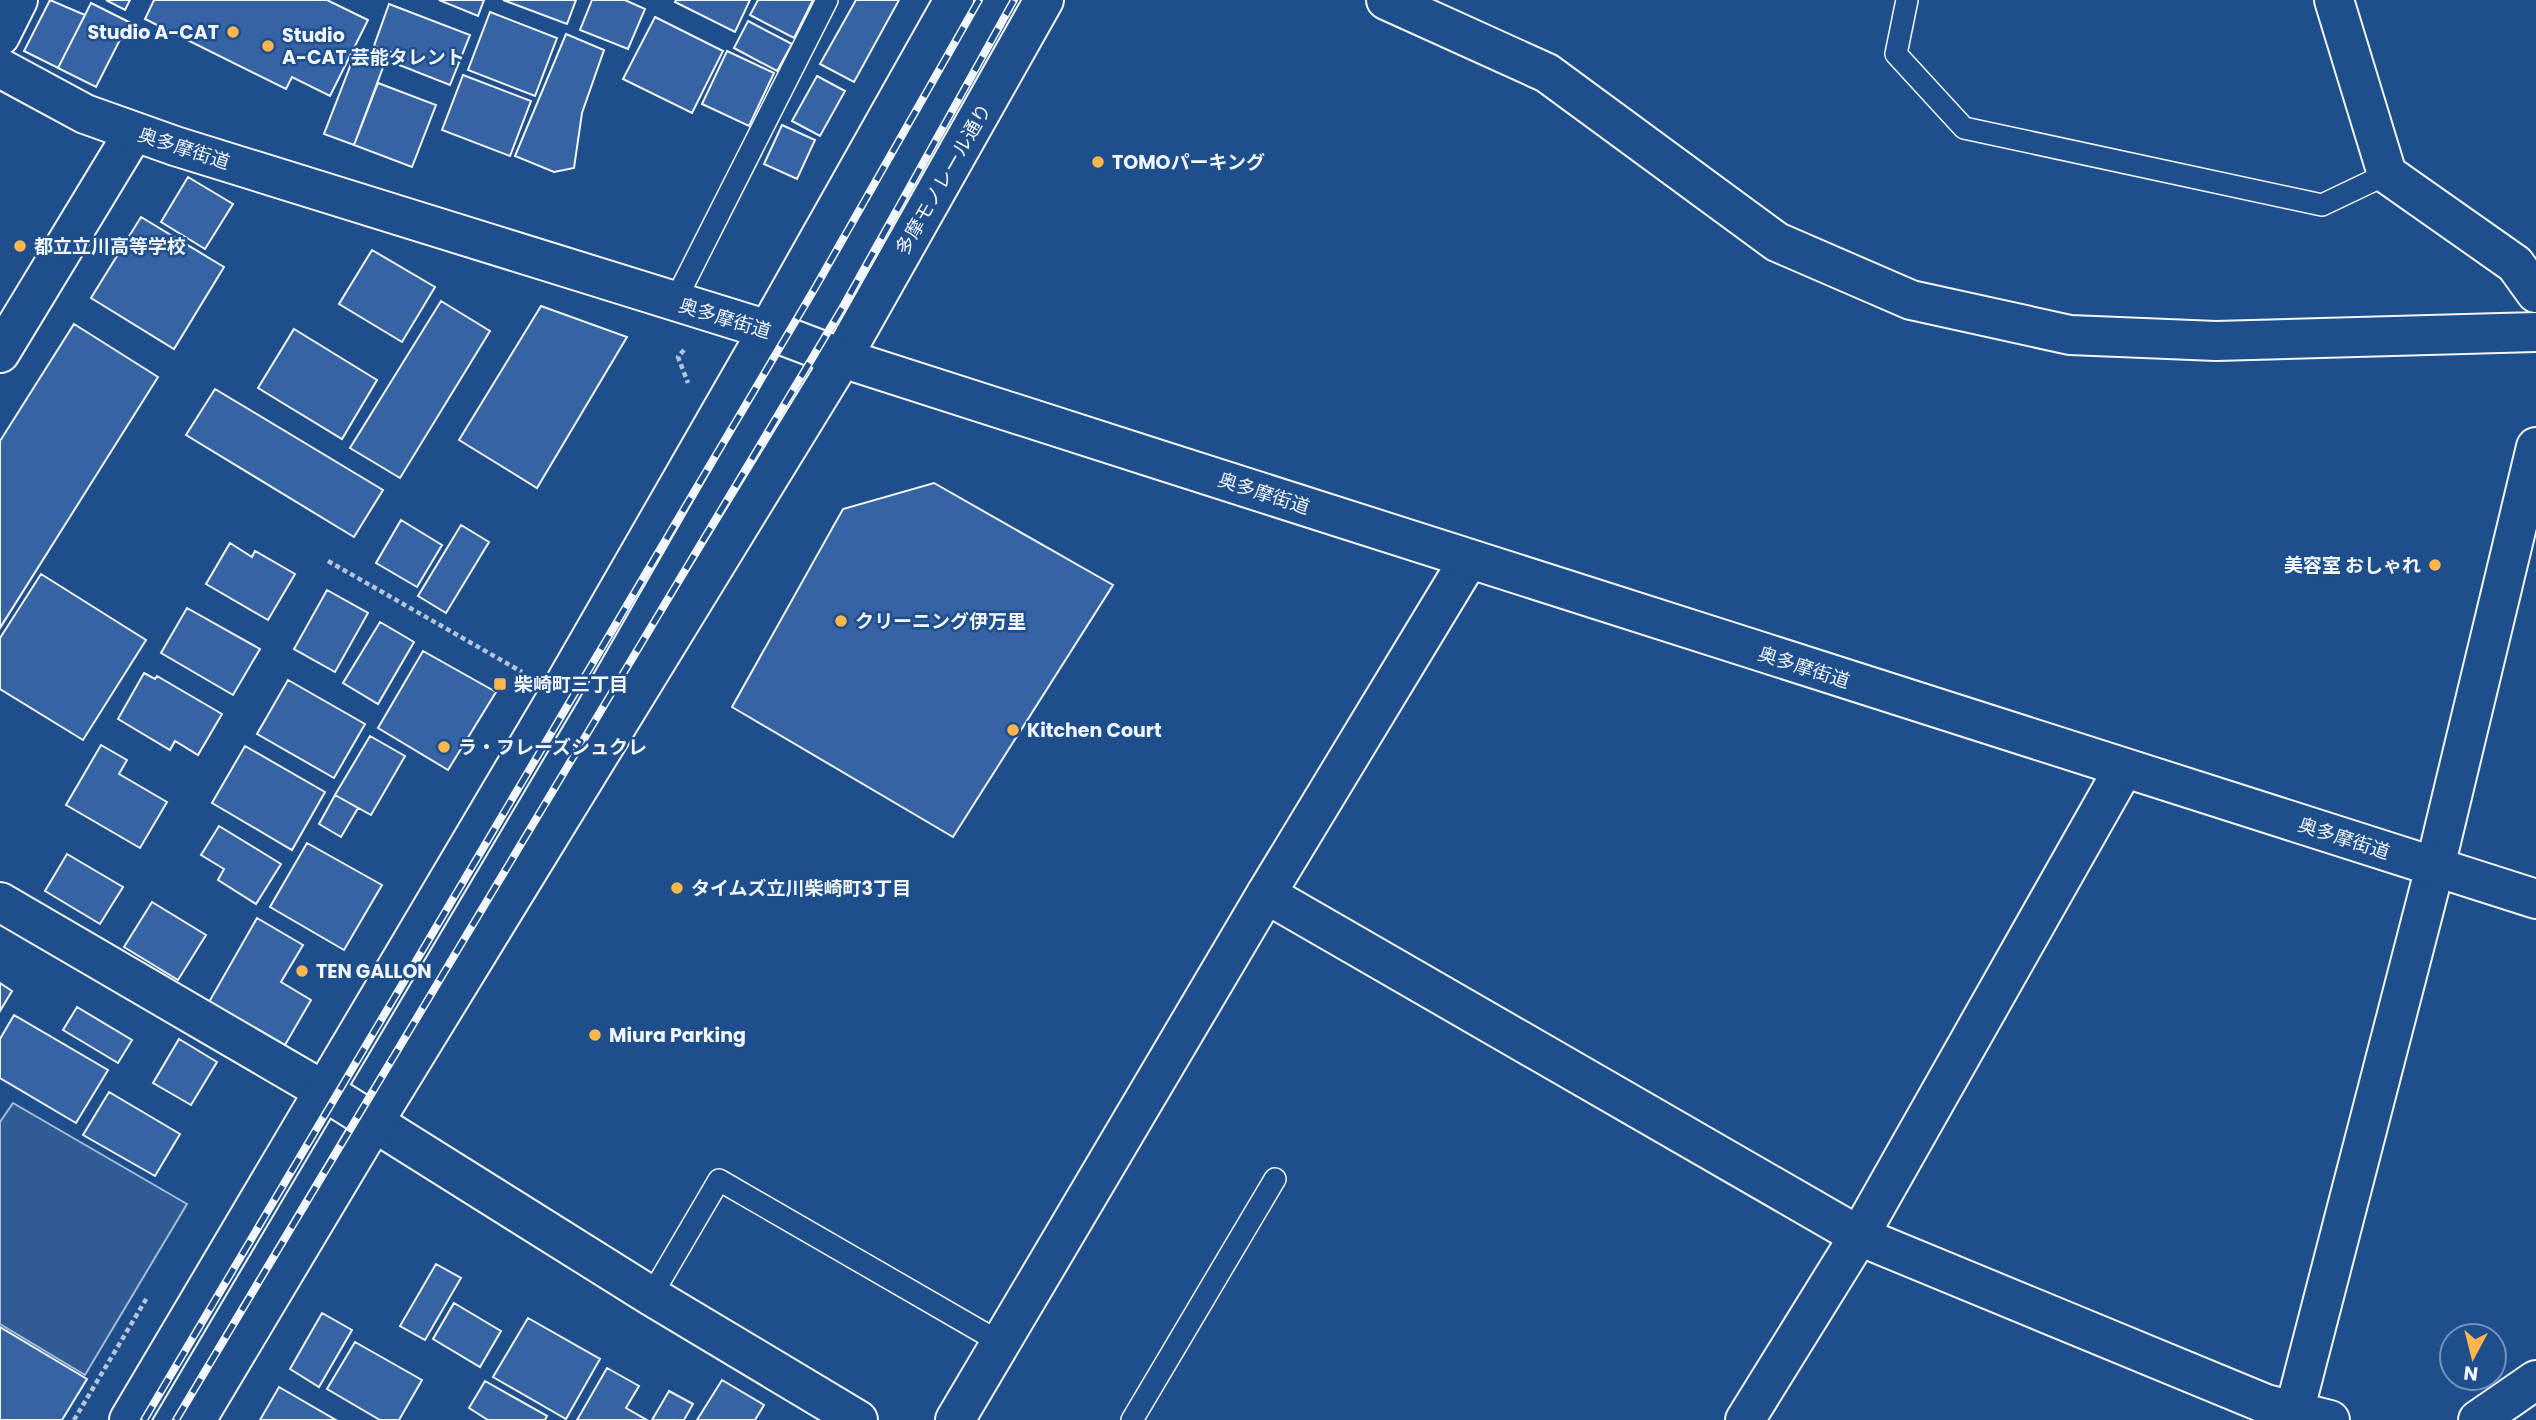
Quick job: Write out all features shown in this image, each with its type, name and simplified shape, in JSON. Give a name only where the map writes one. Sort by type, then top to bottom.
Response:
[{"type":"street","points":[[0,36],[19,0]]},
{"type":"street","points":[[129,1420],[560,692],[954,0]]},
{"type":"street","name":"多摩モノレール通り","points":[[196,1420],[374,1122],[842,358],[1044,0]]},
{"type":"street","points":[[1385,0],[1430,8],[1547,73],[1777,242],[1911,300],[2070,335],[2216,341],[2536,332]]},
{"type":"street","points":[[2334,0],[2387,174],[2515,264],[2536,293]]},
{"type":"street","name":"奥多摩街道","points":[[0,68],[85,114],[134,132],[674,303],[768,330],[842,358],[2536,899]]},
{"type":"street","points":[[0,353],[134,132]]},
{"type":"street","points":[[1266,894],[1859,1236],[2266,1404],[2305,1417],[2536,447]]},
{"type":"street","points":[[955,1420],[1266,894],[1469,559]]},
{"type":"street","points":[[1745,1420],[1859,1236],[2124,768]]},
{"type":"street","points":[[0,902],[324,1091],[651,1296],[858,1420]]},
{"type":"street","points":[[2478,1420],[2536,1380]]},
{"type":"lane","points":[[674,303],[827,0]]},
{"type":"lane","points":[[1907,0],[1896,54],[1964,128],[2322,205],[2387,174]]},
{"type":"lane","points":[[1132,1420],[1275,1179]]},
{"type":"lane","points":[[651,1296],[719,1180],[1001,1343]]},
{"type":"path","points":[[328,561],[560,692]]},
{"type":"shaded area","points":[[13,1103],[187,1204],[85,1375],[0,1324],[0,1122]]},
{"type":"building","points":[[50,0],[85,15],[58,68],[24,51]]},
{"type":"building","points":[[106,0],[130,0],[125,10]]},
{"type":"building","points":[[154,0],[327,0],[368,20],[330,96],[292,77],[286,89],[145,19]]},
{"type":"building","points":[[439,0],[484,0],[478,16]]},
{"type":"building","points":[[503,0],[576,0],[567,24]]},
{"type":"building","points":[[592,0],[625,0],[645,9],[628,49],[580,30]]},
{"type":"building","points":[[750,0],[735,32],[675,2]]},
{"type":"building","points":[[758,0],[813,0],[794,38],[750,15]]},
{"type":"building","points":[[856,0],[899,0],[854,82],[820,64]]},
{"type":"building","points":[[91,3],[129,22],[96,87],[58,68]]},
{"type":"building","points":[[389,4],[470,35],[450,85],[399,65],[402,56],[374,46]]},
{"type":"building","points":[[490,12],[557,38],[535,96],[468,70]]},
{"type":"building","points":[[655,17],[723,51],[692,113],[623,79]]},
{"type":"building","points":[[748,21],[792,44],[777,71],[734,48]]},
{"type":"building","points":[[566,34],[604,50],[582,113],[574,168],[554,172],[515,156]]},
{"type":"building","points":[[356,51],[385,62],[354,145],[324,134]]},
{"type":"building","points":[[727,51],[774,73],[749,126],[702,104]]},
{"type":"building","points":[[463,75],[531,101],[510,156],[442,130]]},
{"type":"building","points":[[817,76],[845,91],[820,136],[792,121]]},
{"type":"building","points":[[378,83],[436,105],[412,167],[354,145]]},
{"type":"building","points":[[782,125],[815,140],[797,179],[764,164]]},
{"type":"building","points":[[188,177],[233,204],[205,249],[161,222]]},
{"type":"building","points":[[141,217],[224,267],[174,349],[91,298]]},
{"type":"building","points":[[372,250],[435,287],[402,342],[339,304]]},
{"type":"building","points":[[441,301],[490,331],[400,478],[350,448]]},
{"type":"building","points":[[541,306],[627,337],[537,488],[459,440]]},
{"type":"building","points":[[74,324],[158,377],[0,628],[0,441]]},
{"type":"building","points":[[294,329],[377,380],[342,439],[258,388]]},
{"type":"building","points":[[215,389],[383,490],[354,537],[186,435]]},
{"type":"building","points":[[934,483],[1113,585],[953,837],[732,707],[843,509]]},
{"type":"building","points":[[401,520],[442,545],[417,587],[376,563]]},
{"type":"building","points":[[461,525],[489,542],[446,613],[418,596]]},
{"type":"building","points":[[230,543],[252,557],[255,551],[295,574],[268,620],[206,584]]},
{"type":"building","points":[[41,574],[146,640],[83,740],[0,689],[0,638]]},
{"type":"building","points":[[327,590],[368,613],[335,672],[294,649]]},
{"type":"building","points":[[187,608],[260,649],[233,695],[161,653]]},
{"type":"building","points":[[380,622],[414,642],[378,704],[343,683]]},
{"type":"building","points":[[423,651],[496,692],[448,770],[378,728]]},
{"type":"building","points":[[144,673],[155,679],[157,676],[222,714],[198,755],[175,741],[170,750],[118,719]]},
{"type":"building","points":[[288,680],[365,724],[334,778],[257,734]]},
{"type":"building","points":[[370,736],[405,756],[371,815],[335,795]]},
{"type":"building","points":[[101,745],[127,760],[119,774],[167,802],[140,848],[66,805]]},
{"type":"building","points":[[245,746],[325,792],[292,850],[212,803]]},
{"type":"building","points":[[335,795],[358,808],[341,837],[319,824]]},
{"type":"building","points":[[219,826],[281,864],[256,904],[218,880],[224,869],[201,855]]},
{"type":"building","points":[[307,843],[382,885],[344,950],[270,907]]},
{"type":"building","points":[[67,854],[123,887],[100,924],[45,891]]},
{"type":"building","points":[[152,902],[206,935],[178,980],[124,947]]},
{"type":"building","points":[[257,918],[303,945],[281,982],[311,1000],[285,1045],[209,1002]]},
{"type":"building","points":[[0,983],[12,991],[0,1011]]},
{"type":"building","points":[[77,1007],[132,1040],[118,1063],[63,1030]]},
{"type":"building","points":[[14,1015],[108,1070],[76,1123],[0,1078],[0,1039]]},
{"type":"building","points":[[179,1039],[217,1062],[191,1105],[153,1083]]},
{"type":"building","points":[[109,1092],[180,1134],[155,1176],[83,1135]]},
{"type":"building","points":[[436,1264],[461,1278],[425,1340],[400,1326]]},
{"type":"building","points":[[454,1303],[501,1331],[480,1367],[433,1339]]},
{"type":"building","points":[[322,1313],[352,1330],[319,1387],[290,1369]]},
{"type":"building","points":[[528,1318],[600,1359],[566,1419],[493,1377]]},
{"type":"building","points":[[0,1327],[87,1379],[62,1420],[0,1420]]},
{"type":"building","points":[[355,1342],[422,1380],[399,1420],[380,1420],[327,1389]]},
{"type":"building","points":[[607,1368],[639,1386],[626,1408],[647,1420],[577,1420]]},
{"type":"building","points":[[722,1380],[764,1405],[755,1420],[697,1420]]},
{"type":"building","points":[[485,1381],[547,1416],[545,1420],[488,1420],[469,1408]]},
{"type":"building","points":[[279,1387],[336,1420],[260,1420]]},
{"type":"building","points":[[669,1391],[693,1404],[684,1420],[652,1420]]},
{"type":"railway","points":[[144,1420],[815,288],[979,0]]},
{"type":"railway","points":[[176,1420],[844,305],[1014,0]]},
{"type":"place","name":"Studio A-CAT","points":[[233,32]]},
{"type":"place","name":"Studio A-CAT 芸能タレント","points":[[268,46]]},
{"type":"place","name":"TOMOパーキング","points":[[1098,162]]},
{"type":"place","name":"都立立川高等学校","points":[[20,246]]},
{"type":"place","name":"美容室 おしゃれ","points":[[2435,565]]},
{"type":"place","name":"クリーニング伊万里","points":[[841,621]]},
{"type":"place","name":"柴崎町三丁目","points":[[500,684]]},
{"type":"place","name":"Kitchen Court","points":[[1013,730]]},
{"type":"place","name":"ラ・フレーズシュクレ","points":[[444,747]]},
{"type":"place","name":"タイムズ立川柴崎町3丁目","points":[[677,888]]},
{"type":"place","name":"TEN GALLON","points":[[302,971]]},
{"type":"place","name":"Miura Parking","points":[[595,1035]]}]
